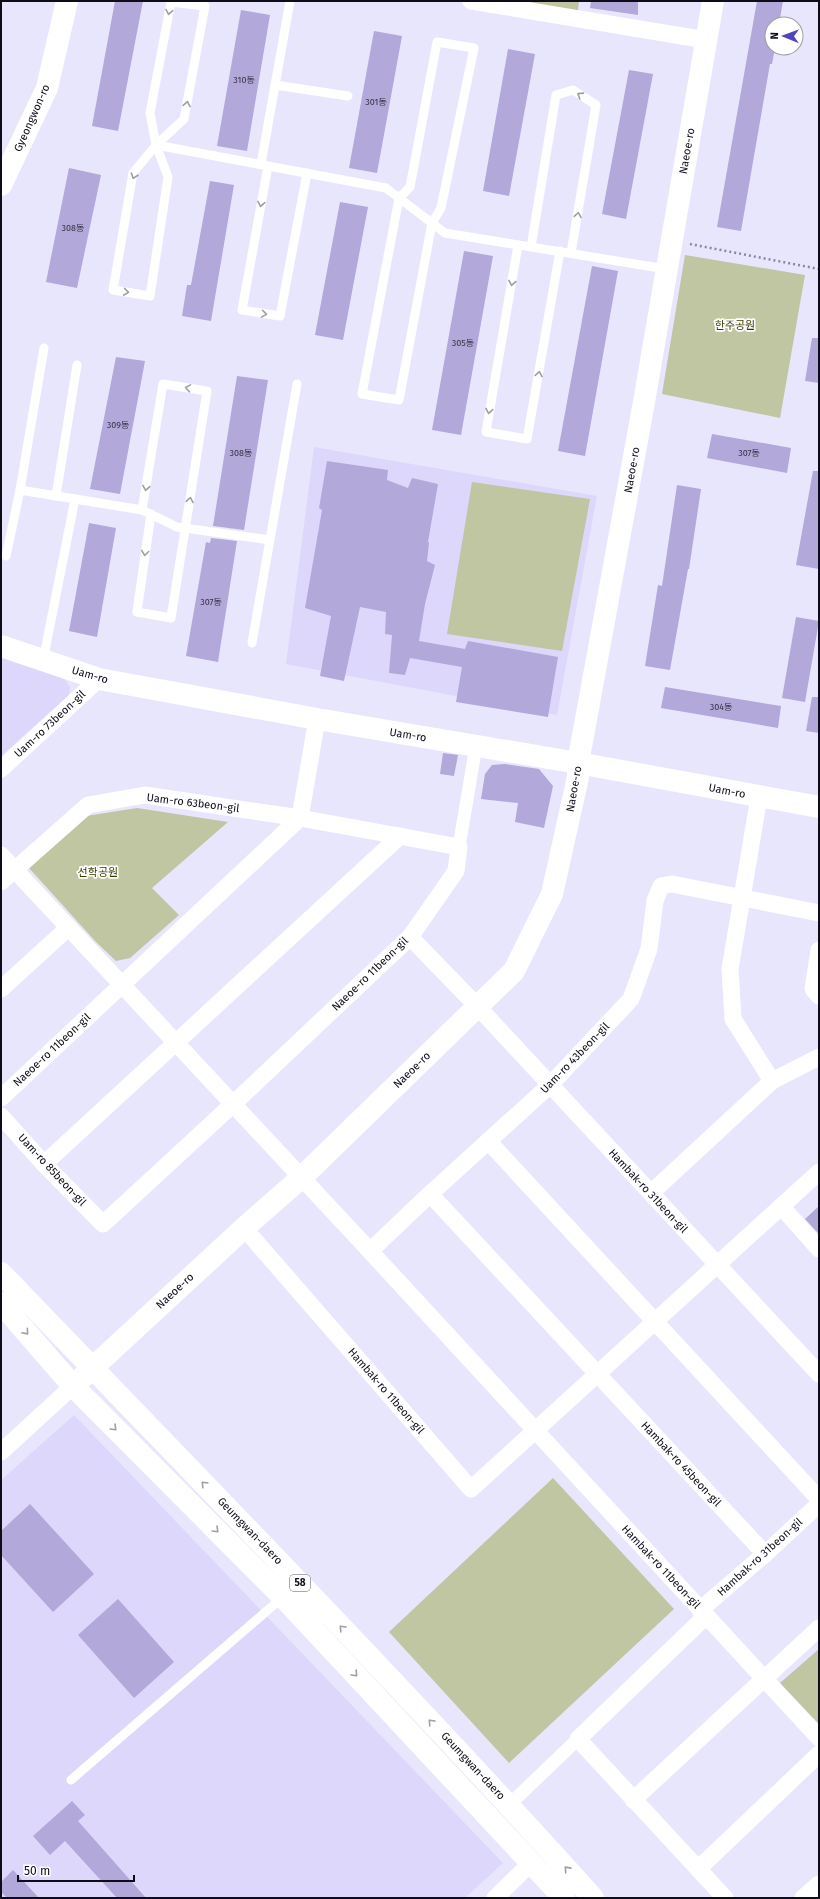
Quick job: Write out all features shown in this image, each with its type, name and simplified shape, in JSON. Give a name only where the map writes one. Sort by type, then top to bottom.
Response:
[{"type":"street","name":"Gyeongwon-ro","points":[[1,185],[47,88],[67,1]]},
{"type":"street","points":[[472,1],[706,40]]},
{"type":"street","name":"Naeoe-ro","points":[[73,1386],[300,1178],[514,971],[552,894],[578,777],[578,763],[641,418],[670,241],[713,1]]},
{"type":"street","name":"Uam-ro","points":[[1,646],[99,679],[317,720],[578,763],[819,807]]},
{"type":"street","name":"Uam-ro 73beon-gil","points":[[1,769],[99,679]]},
{"type":"street","points":[[121,984],[300,818],[317,720]]},
{"type":"street","name":"Naeoe-ro 11beon-gil","points":[[103,1224],[410,937],[456,871],[476,746]]},
{"type":"street","name":"Uam-ro 63beon-gil","points":[[14,869],[88,805],[145,796],[300,818],[459,847]]},
{"type":"street","points":[[759,797],[730,969],[733,1018],[772,1081]]},
{"type":"street","points":[[44,1164],[400,836]]},
{"type":"street","points":[[1,855],[300,1178]]},
{"type":"street","points":[[1,882],[14,869]]},
{"type":"street","name":"Uam-ro 43beon-gil","points":[[370,1251],[430,1194],[550,1085],[631,999],[649,949],[655,901],[661,886],[672,884],[742,897]]},
{"type":"street","points":[[742,897],[819,913]]},
{"type":"street","points":[[1,989],[68,928]]},
{"type":"street","name":"Hambak-ro 31beon-gil","points":[[410,937],[478,1007],[819,1374]]},
{"type":"street","points":[[819,950],[813,989],[819,996]]},
{"type":"street","name":"Naeoe-ro 11beon-gil","points":[[1,1098],[121,984]]},
{"type":"street","points":[[651,1193],[772,1081],[819,1057]]},
{"type":"street","name":"Uam-ro 85beon-gil","points":[[1,1116],[44,1164],[103,1224]]},
{"type":"street","points":[[488,1141],[819,1499]]},
{"type":"street","points":[[535,1430],[819,1172]]},
{"type":"street","name":"Hambak-ro 11beon-gil","points":[[300,1178],[370,1251],[819,1738]]},
{"type":"street","name":"Hambak-ro 45beon-gil","points":[[430,1194],[765,1554]]},
{"type":"street","points":[[781,1206],[819,1249]]},
{"type":"street","name":"Hambak-ro 11beon-gil","points":[[244,1228],[471,1489],[535,1430]]},
{"type":"street","name":"Geumgwan-daero","points":[[1,1273],[293,1576],[509,1805],[594,1898]]},
{"type":"street","name":"Geumgwan-daero","points":[[1,1303],[73,1386],[283,1597],[564,1898]]},
{"type":"street","points":[[2,1450],[73,1386]]},
{"type":"street","name":"Hambak-ro 31beon-gil","points":[[703,1613],[819,1504]]},
{"type":"street","name":"Hambak-ro 11beon-gil","points":[[509,1805],[578,1739],[703,1613]]},
{"type":"street","points":[[634,1800],[819,1628]]},
{"type":"street","points":[[578,1739],[725,1898]]},
{"type":"street","points":[[698,1869],[819,1754]]},
{"type":"street","points":[[495,1898],[531,1863]]},
{"type":"street","points":[[803,1898],[819,1884]]},
{"type":"lane","points":[[290,1],[275,85],[265,165],[242,310],[280,316],[307,173]]},
{"type":"lane","points":[[156,145],[133,173],[113,290],[150,296],[168,177],[156,145],[150,113],[171,2],[205,6],[184,119],[156,145]]},
{"type":"lane","points":[[437,42],[474,48],[441,208],[432,223],[399,400],[362,394],[399,198],[410,187],[437,42]]},
{"type":"lane","points":[[275,85],[348,96]]},
{"type":"lane","points":[[531,247],[556,95],[573,90],[596,105],[571,253]]},
{"type":"lane","points":[[156,145],[386,188],[445,233],[666,269]]},
{"type":"lane","points":[[518,245],[486,432],[527,439],[560,251]]},
{"type":"lane","points":[[6,556],[20,490],[44,348]]},
{"type":"lane","points":[[56,496],[77,365]]},
{"type":"lane","points":[[142,510],[163,384],[207,391],[171,618],[137,612],[151,514]]},
{"type":"lane","points":[[252,643],[297,384]]},
{"type":"lane","points":[[20,490],[142,510],[177,527],[270,540]]},
{"type":"lane","points":[[43,660],[75,500]]},
{"type":"lane","points":[[71,1780],[283,1597]]},
{"type":"path","points":[[670,241],[819,270]]},
{"type":"shaded area","points":[[314,447],[597,496],[557,715],[286,664]]},
{"type":"shaded area","points":[[1,652],[64,678],[70,687],[69,695],[1,756]]},
{"type":"shaded area","points":[[74,1415],[503,1863],[465,1898],[1,1898],[1,1480]]},
{"type":"green space","points":[[483,1],[579,1],[577,19]]},
{"type":"green space","name":"한주공원","points":[[685,255],[805,275],[780,418],[662,394]]},
{"type":"green space","points":[[472,482],[590,499],[562,651],[447,634]]},
{"type":"green space","name":"선학공원","points":[[137,808],[228,822],[152,888],[179,915],[130,958],[116,961],[96,942],[29,868],[86,816]]},
{"type":"green space","points":[[553,1478],[674,1609],[509,1763],[389,1632]]},
{"type":"green space","points":[[819,1649],[819,1724],[780,1683]]},
{"type":"building","points":[[115,1],[143,1],[118,131],[92,126]]},
{"type":"building","points":[[591,1],[638,1],[638,15],[590,8]]},
{"type":"building","points":[[757,1],[783,1],[780,16],[764,16],[764,56],[774,56],[772,64],[770,64],[741,231],[717,227]]},
{"type":"building","points":[[241,10],[270,15],[247,151],[217,146]]},
{"type":"building","points":[[374,31],[402,36],[377,173],[349,168]]},
{"type":"building","points":[[508,49],[535,54],[509,196],[483,191]]},
{"type":"building","points":[[629,70],[653,74],[626,219],[602,214]]},
{"type":"building","points":[[69,168],[101,175],[77,288],[46,282]]},
{"type":"building","points":[[210,181],[234,185],[211,321],[182,316],[187,285],[191,285]]},
{"type":"building","points":[[340,202],[368,207],[343,340],[315,335]]},
{"type":"building","points":[[464,251],[493,256],[461,435],[432,430]]},
{"type":"building","points":[[592,266],[618,271],[585,456],[558,451]]},
{"type":"building","points":[[812,338],[819,338],[819,383],[805,381]]},
{"type":"building","points":[[116,357],[145,361],[120,494],[90,489]]},
{"type":"building","points":[[237,376],[268,380],[244,530],[213,526]]},
{"type":"building","points":[[712,434],[791,448],[787,473],[707,458]]},
{"type":"building","points":[[327,461],[388,470],[387,480],[408,488],[412,478],[438,484],[428,542],[427,561],[435,565],[425,604],[419,641],[465,649],[468,641],[558,657],[548,717],[456,702],[462,667],[410,658],[405,675],[389,673],[392,635],[385,634],[386,612],[360,607],[344,681],[320,676],[331,616],[305,608],[322,510],[319,508]]},
{"type":"building","points":[[813,471],[819,471],[819,569],[796,565]]},
{"type":"building","points":[[677,485],[701,489],[689,569],[670,670],[645,666],[658,585],[662,586]]},
{"type":"building","points":[[89,523],[116,528],[97,637],[69,631]]},
{"type":"building","points":[[211,538],[237,541],[218,662],[186,656],[206,542],[210,543]]},
{"type":"building","points":[[796,617],[819,621],[805,702],[782,698]]},
{"type":"building","points":[[665,687],[781,706],[778,728],[661,708]]},
{"type":"building","points":[[812,697],[819,697],[819,733],[806,731]]},
{"type":"building","points":[[443,753],[458,755],[454,776],[440,774]]},
{"type":"building","points":[[505,764],[539,769],[553,786],[544,828],[515,822],[518,803],[481,799],[485,774],[492,765]]},
{"type":"building","points":[[819,1206],[819,1234],[805,1219]]},
{"type":"building","points":[[30,1504],[94,1574],[53,1612],[1,1555],[1,1531]]},
{"type":"building","points":[[118,1599],[174,1662],[134,1698],[78,1635]]},
{"type":"building","points":[[72,1801],[85,1815],[78,1821],[146,1898],[117,1898],[65,1841],[50,1855],[33,1836]]},
{"type":"building","points":[[13,1870],[39,1898],[7,1898],[1,1892],[1,1882]]}]
